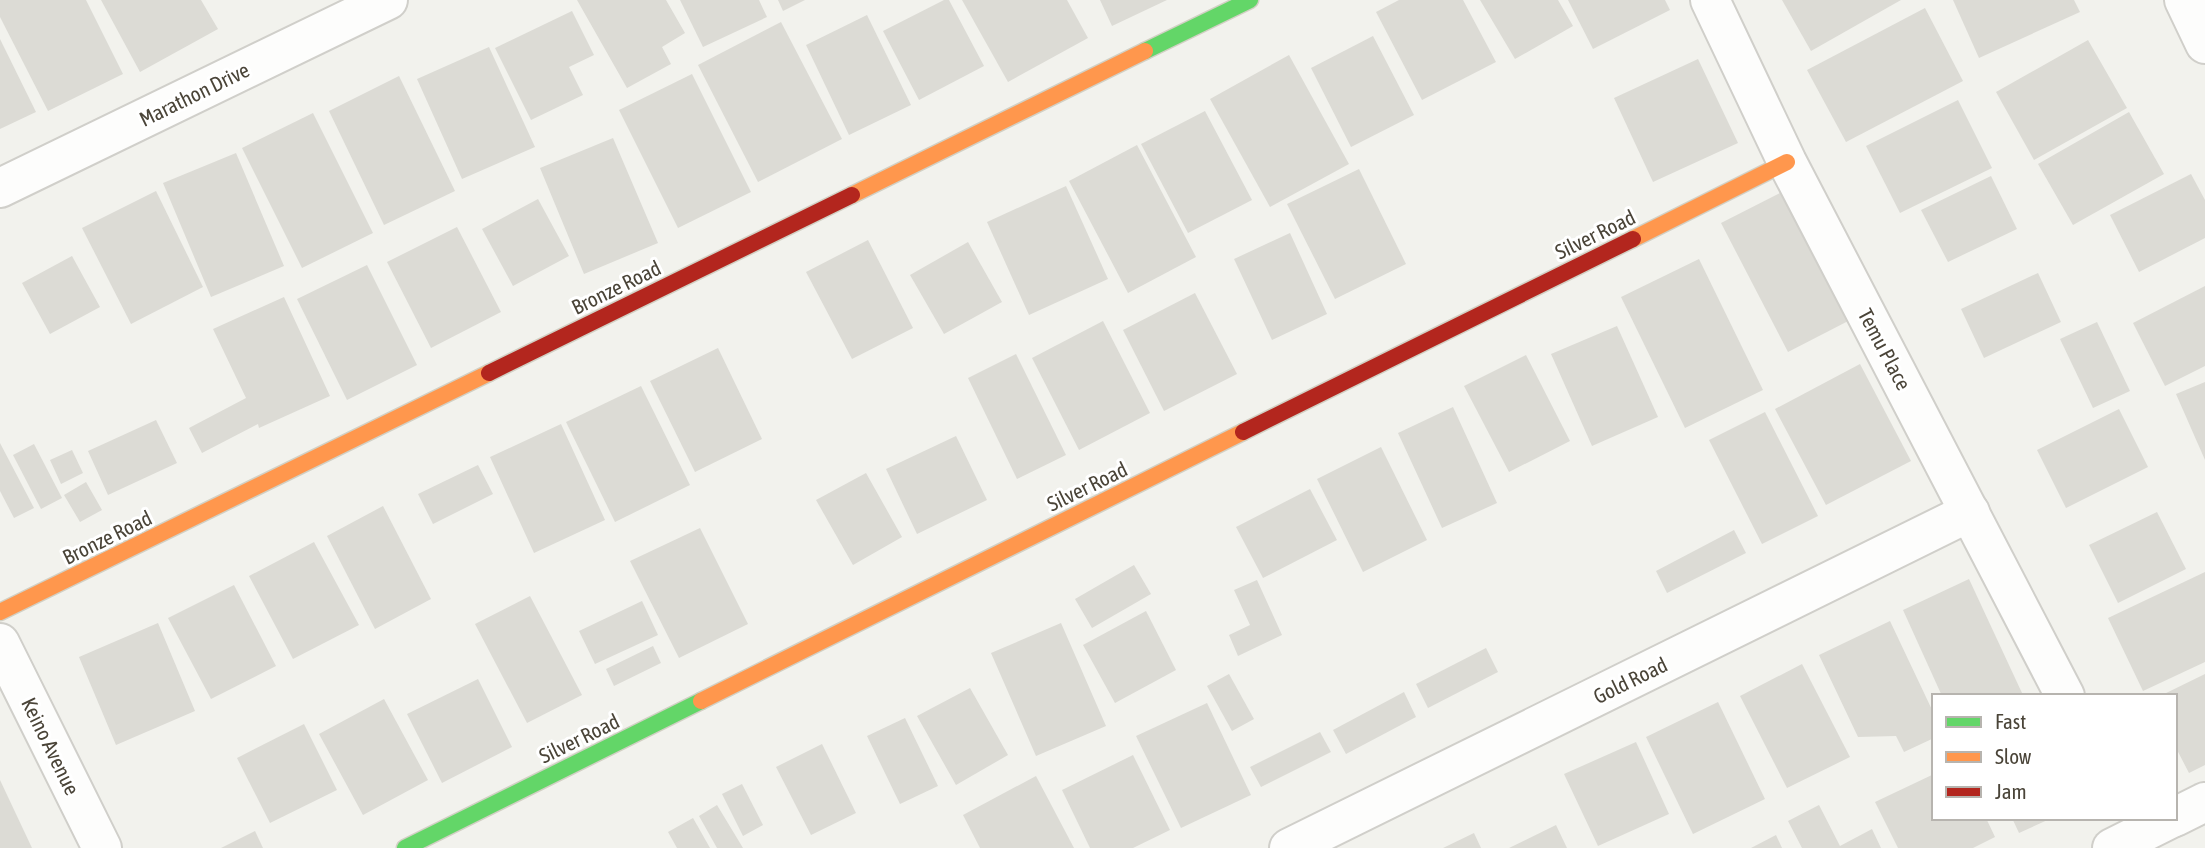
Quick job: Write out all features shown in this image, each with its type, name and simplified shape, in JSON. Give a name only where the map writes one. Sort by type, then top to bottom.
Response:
[{"type":"street","name":"Marathon Drive","points":[[0,188],[388,0]]},
{"type":"street","name":"Bronze Road","points":[[0,612],[1250,0]]},
{"type":"street","name":"Temu Place","points":[[1710,0],[1787,162],[2064,694]]},
{"type":"street","points":[[2184,0],[2205,44]]},
{"type":"street","name":"Silver Road","points":[[405,848],[1787,162]]},
{"type":"street","name":"Gold Road","points":[[1289,848],[1970,512]]},
{"type":"street","name":"Keino Avenue","points":[[0,643],[102,848]]},
{"type":"street","points":[[2177,816],[2205,802]]},
{"type":"street","points":[[2126,834],[2168,820]]},
{"type":"building","points":[[0,0],[86,0],[123,74],[48,111],[0,17]]},
{"type":"building","points":[[101,0],[201,0],[218,29],[140,72]]},
{"type":"building","points":[[577,0],[666,0],[685,33],[662,47],[671,64],[627,88]]},
{"type":"building","points":[[680,0],[759,0],[767,17],[703,47]]},
{"type":"building","points":[[778,0],[805,0],[783,11]]},
{"type":"building","points":[[944,0],[949,0],[984,66],[919,100],[883,31]]},
{"type":"building","points":[[962,0],[1067,0],[1088,38],[1008,82]]},
{"type":"building","points":[[1100,0],[1167,0],[1112,26]]},
{"type":"building","points":[[1399,0],[1463,0],[1496,62],[1422,100],[1376,12]]},
{"type":"building","points":[[1480,0],[1558,0],[1573,26],[1515,59]]},
{"type":"building","points":[[1568,0],[1665,0],[1670,10],[1593,49]]},
{"type":"building","points":[[1782,0],[1901,0],[1811,51]]},
{"type":"building","points":[[1953,0],[2074,0],[2080,12],[1979,58]]},
{"type":"building","points":[[1925,8],[1963,81],[1846,142],[1807,70]]},
{"type":"building","points":[[572,11],[594,55],[569,67],[583,95],[531,120],[495,48]]},
{"type":"building","points":[[867,15],[911,105],[849,135],[806,45]]},
{"type":"building","points":[[781,22],[842,139],[758,182],[698,65]]},
{"type":"building","points":[[1373,36],[1414,115],[1351,147],[1311,68]]},
{"type":"building","points":[[0,39],[36,112],[0,129]]},
{"type":"building","points":[[2088,40],[2127,108],[2034,160],[1996,92]]},
{"type":"building","points":[[489,47],[535,147],[462,179],[417,79]]},
{"type":"building","points":[[1289,55],[1349,164],[1270,207],[1210,99]]},
{"type":"building","points":[[1698,59],[1738,143],[1653,182],[1614,98]]},
{"type":"building","points":[[692,74],[751,192],[678,228],[619,110]]},
{"type":"building","points":[[399,76],[455,191],[384,225],[329,111]]},
{"type":"building","points":[[1958,100],[1992,168],[1900,213],[1866,146]]},
{"type":"building","points":[[1205,111],[1252,200],[1188,233],[1141,144]]},
{"type":"building","points":[[2129,112],[2164,174],[2073,225],[2038,164]]},
{"type":"building","points":[[313,113],[373,233],[302,268],[242,148]]},
{"type":"building","points":[[613,138],[658,243],[584,274],[540,168]]},
{"type":"building","points":[[1137,145],[1196,257],[1128,293],[1069,181]]},
{"type":"building","points":[[236,153],[284,266],[211,297],[163,183]]},
{"type":"building","points":[[1359,169],[1406,264],[1335,299],[1287,204]]},
{"type":"building","points":[[2191,174],[2205,200],[2205,238],[2139,272],[2110,215]]},
{"type":"building","points":[[1991,176],[2017,229],[1948,262],[1921,210]]},
{"type":"building","points":[[1066,186],[1108,279],[1029,315],[987,222]]},
{"type":"building","points":[[1790,188],[1856,317],[1788,352],[1721,223]]},
{"type":"building","points":[[156,191],[203,287],[131,324],[82,228]]},
{"type":"building","points":[[538,199],[569,256],[513,286],[482,229]]},
{"type":"building","points":[[457,227],[501,312],[431,348],[387,262]]},
{"type":"building","points":[[1290,233],[1327,314],[1272,340],[1234,259]]},
{"type":"building","points":[[868,240],[913,328],[852,359],[806,272]]},
{"type":"building","points":[[968,242],[1002,302],[944,334],[910,275]]},
{"type":"building","points":[[72,256],[100,307],[50,334],[22,283]]},
{"type":"building","points":[[1699,259],[1763,390],[1685,428],[1621,297]]},
{"type":"building","points":[[367,265],[417,365],[347,400],[297,299]]},
{"type":"building","points":[[2038,273],[2061,322],[1984,358],[1961,309]]},
{"type":"building","points":[[2205,286],[2205,366],[2165,386],[2133,323]]},
{"type":"building","points":[[1195,293],[1237,374],[1164,411],[1123,330]]},
{"type":"building","points":[[284,297],[330,396],[259,428],[258,424],[202,453],[189,428],[246,398],[213,329]]},
{"type":"building","points":[[1103,321],[1150,413],[1079,450],[1032,358]]},
{"type":"building","points":[[2097,322],[2130,391],[2093,408],[2060,339]]},
{"type":"building","points":[[1617,326],[1658,417],[1592,446],[1551,354]]},
{"type":"building","points":[[718,348],[762,439],[695,472],[650,381]]},
{"type":"building","points":[[1016,354],[1066,455],[1017,479],[968,378]]},
{"type":"building","points":[[1526,355],[1570,441],[1509,472],[1464,386]]},
{"type":"building","points":[[1860,364],[1911,461],[1826,505],[1775,409]]},
{"type":"building","points":[[2205,382],[2205,460],[2176,394]]},
{"type":"building","points":[[641,386],[690,485],[615,522],[566,422]]},
{"type":"building","points":[[1453,407],[1497,503],[1442,528],[1398,433]]},
{"type":"building","points":[[2119,409],[2148,467],[2066,508],[2037,450]]},
{"type":"building","points":[[1765,412],[1818,516],[1762,544],[1709,440]]},
{"type":"building","points":[[156,420],[177,463],[108,495],[88,451]]},
{"type":"building","points":[[561,424],[605,520],[534,553],[490,457]]},
{"type":"building","points":[[956,436],[987,500],[917,534],[886,469]]},
{"type":"building","points":[[0,443],[34,508],[14,518],[0,491]]},
{"type":"building","points":[[34,444],[62,498],[41,509],[13,455]]},
{"type":"building","points":[[1381,447],[1427,540],[1363,572],[1317,479]]},
{"type":"building","points":[[72,450],[83,473],[61,484],[50,460]]},
{"type":"building","points":[[478,465],[493,494],[433,524],[418,494]]},
{"type":"building","points":[[866,473],[902,537],[853,565],[816,500]]},
{"type":"building","points":[[86,482],[102,510],[80,522],[64,495]]},
{"type":"building","points":[[1310,489],[1337,540],[1263,578],[1236,527]]},
{"type":"building","points":[[383,506],[431,599],[375,629],[327,536]]},
{"type":"building","points":[[2157,512],[2186,569],[2118,603],[2089,545]]},
{"type":"building","points":[[700,528],[748,624],[679,658],[630,561]]},
{"type":"building","points":[[1734,530],[1746,553],[1667,593],[1656,571]]},
{"type":"building","points":[[314,542],[359,625],[293,659],[249,576]]},
{"type":"building","points":[[1134,565],[1151,594],[1092,628],[1075,599]]},
{"type":"building","points":[[2205,572],[2205,662],[2143,691],[2108,618]]},
{"type":"building","points":[[1969,579],[2022,693],[1941,694],[1903,610]]},
{"type":"building","points":[[1257,580],[1282,635],[1238,656],[1229,635],[1250,625],[1234,590]]},
{"type":"building","points":[[234,585],[276,666],[211,699],[168,618]]},
{"type":"building","points":[[530,596],[582,695],[527,723],[475,624]]},
{"type":"building","points":[[642,601],[658,635],[595,664],[579,631]]},
{"type":"building","points":[[1146,611],[1176,670],[1115,703],[1083,645]]},
{"type":"building","points":[[1890,621],[1932,710],[1932,739],[1904,752],[1896,736],[1858,737],[1819,655]]},
{"type":"building","points":[[158,623],[195,711],[116,745],[79,657]]},
{"type":"building","points":[[1061,623],[1106,726],[1036,756],[991,653]]},
{"type":"building","points":[[653,646],[661,663],[614,686],[606,669]]},
{"type":"building","points":[[1486,648],[1498,672],[1428,708],[1416,684]]},
{"type":"building","points":[[1802,664],[1850,757],[1787,788],[1740,696]]},
{"type":"building","points":[[1229,674],[1254,719],[1232,731],[1207,686]]},
{"type":"building","points":[[2205,674],[2205,765],[2189,773],[2177,750],[2177,694],[2164,694]]},
{"type":"building","points":[[478,679],[512,747],[442,783],[407,714]]},
{"type":"building","points":[[970,688],[1008,755],[956,785],[917,716]]},
{"type":"building","points":[[1404,692],[1416,717],[1346,754],[1333,730]]},
{"type":"building","points":[[384,699],[428,780],[363,815],[319,734]]},
{"type":"building","points":[[1718,702],[1765,799],[1693,834],[1646,737]]},
{"type":"building","points":[[1207,703],[1251,795],[1181,828],[1136,736]]},
{"type":"building","points":[[905,718],[938,786],[900,804],[867,736]]},
{"type":"building","points":[[304,724],[337,790],[270,823],[237,758]]},
{"type":"building","points":[[1320,732],[1331,752],[1261,787],[1250,767]]},
{"type":"building","points":[[1636,742],[1669,814],[1598,846],[1564,774]]},
{"type":"building","points":[[822,744],[856,813],[811,835],[776,767]]},
{"type":"building","points":[[1133,755],[1170,830],[1133,848],[1090,848],[1062,790]]},
{"type":"building","points":[[1932,775],[1932,820],[1987,820],[1995,837],[1973,848],[1898,848],[1875,802]]},
{"type":"building","points":[[1036,776],[1074,848],[980,848],[963,815]]},
{"type":"building","points":[[0,780],[32,848],[0,848]]},
{"type":"building","points":[[742,784],[763,825],[743,836],[722,794]]},
{"type":"building","points":[[717,805],[743,848],[717,848],[699,816]]},
{"type":"building","points":[[1819,805],[1840,846],[1872,829],[1881,848],[1802,848],[1788,821]]},
{"type":"building","points":[[693,818],[710,848],[677,848],[668,832]]},
{"type":"building","points":[[2013,820],[2048,820],[2019,833]]},
{"type":"building","points":[[1556,825],[1567,848],[1509,848]]},
{"type":"building","points":[[255,831],[263,848],[221,848]]},
{"type":"building","points":[[1474,833],[1481,848],[1443,848]]},
{"type":"building","points":[[1776,835],[1782,848],[1751,848]]},
{"type":"traffic: fast","points":[[1145,51],[1250,0]]},
{"type":"traffic: fast","points":[[405,848],[701,701]]},
{"type":"traffic: slow","points":[[852,195],[1145,51]]},
{"type":"traffic: slow","points":[[1633,239],[1787,162]]},
{"type":"traffic: slow","points":[[0,612],[489,373]]},
{"type":"traffic: slow","points":[[701,701],[1243,432]]},
{"type":"traffic: jam","points":[[489,373],[852,195]]},
{"type":"traffic: jam","points":[[1243,432],[1633,239]]}]
